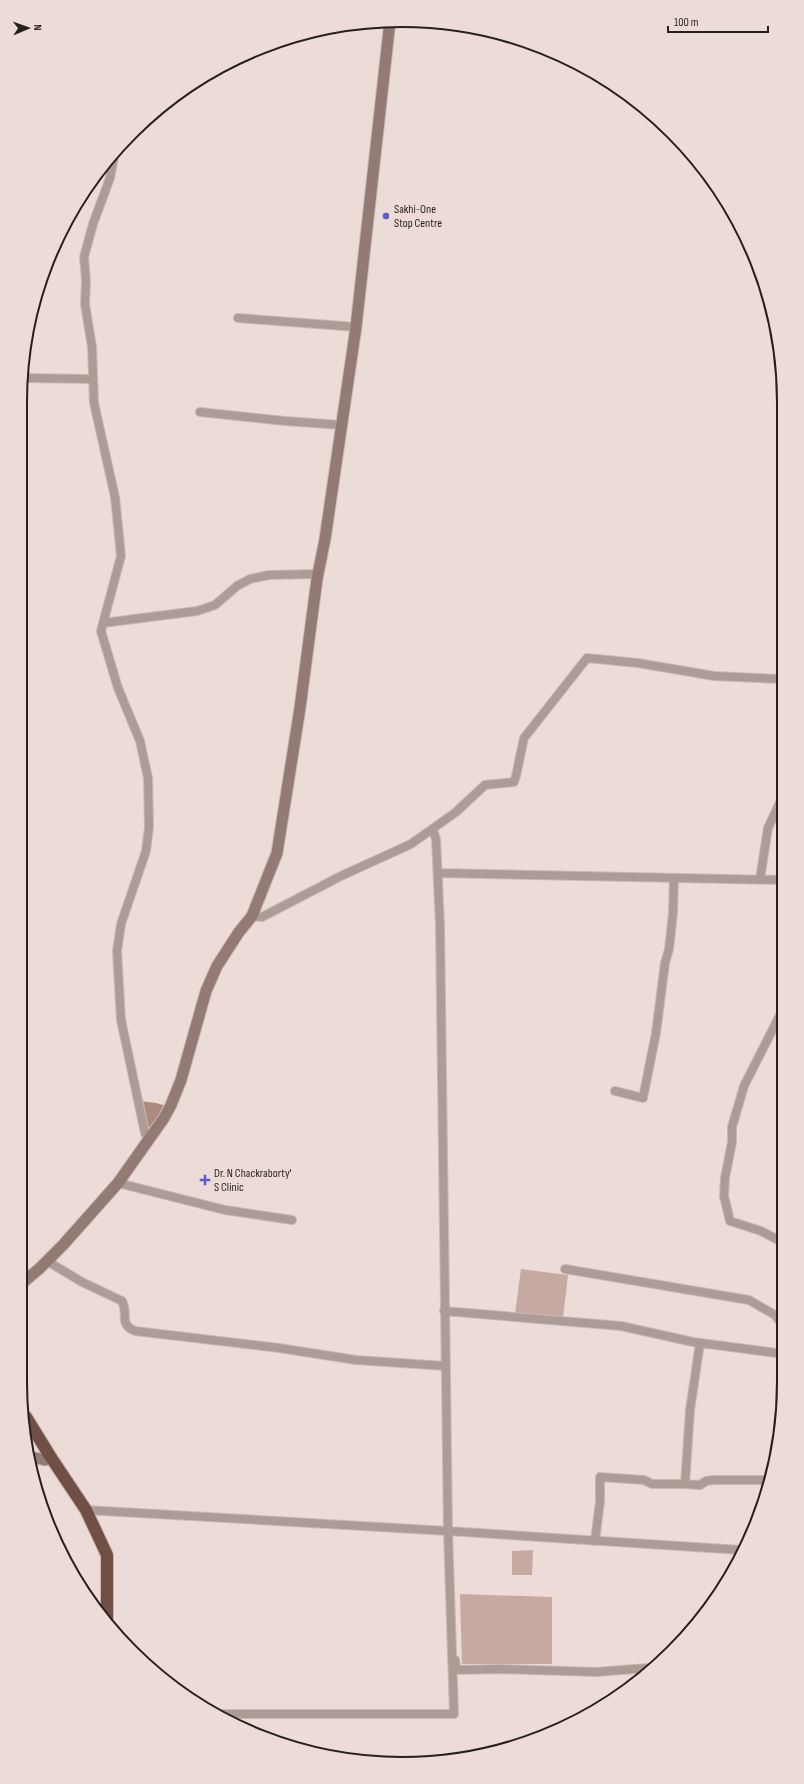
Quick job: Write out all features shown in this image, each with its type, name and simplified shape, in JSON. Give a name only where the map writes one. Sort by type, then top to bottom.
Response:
[{"type":"highway","points":[[29,1422],[86,1510],[107,1555],[107,1614]]},
{"type":"main road","points":[[27,1279],[47,1261],[118,1183],[149,1140],[171,1105],[206,991],[217,966],[239,932],[252,916],[277,853],[300,708],[318,574],[325,539],[356,327],[389,28]]},
{"type":"main road","points":[[35,1458],[45,1460],[50,1456]]},
{"type":"street","points":[[113,164],[110,178],[93,224],[84,257],[86,280],[85,304],[92,347],[94,403],[115,497],[121,556],[101,631],[118,688],[140,741],[148,778],[149,827],[146,851],[121,924],[117,951],[121,1020],[145,1133],[149,1140]]},
{"type":"street","points":[[238,318],[356,327]]},
{"type":"street","points":[[28,378],[93,379]]},
{"type":"street","points":[[200,412],[341,425]]},
{"type":"street","points":[[103,623],[197,611],[215,605],[237,586],[250,579],[269,575],[318,574]]},
{"type":"street","points":[[252,916],[262,917],[411,844],[433,830],[456,812],[485,785],[514,782],[524,738],[587,658],[638,663],[714,676],[777,679]]},
{"type":"street","points":[[760,879],[768,828],[777,809]]},
{"type":"street","points":[[228,1714],[454,1714],[448,1531],[444,1311],[443,1100],[438,873],[436,839],[433,830]]},
{"type":"street","points":[[438,873],[777,880]]},
{"type":"street","points":[[615,1091],[644,1098],[656,1033],[665,963],[669,949],[673,913],[674,878]]},
{"type":"street","points":[[777,1021],[744,1086],[732,1127],[732,1142],[725,1178],[724,1196],[730,1221],[761,1231],[777,1239]]},
{"type":"street","points":[[118,1183],[225,1210],[292,1220]]},
{"type":"street","points":[[47,1261],[82,1282],[122,1301],[125,1306],[125,1322],[128,1328],[135,1331],[279,1348],[356,1360],[445,1366]]},
{"type":"street","points":[[565,1269],[749,1300],[777,1318]]},
{"type":"street","points":[[444,1311],[620,1326],[700,1343],[777,1353]]},
{"type":"street","points":[[685,1484],[690,1410],[695,1367],[700,1343]]},
{"type":"street","points":[[595,1541],[600,1501],[600,1477],[644,1480],[652,1484],[700,1485],[706,1481],[714,1480],[764,1480]]},
{"type":"street","points":[[86,1510],[737,1550]]},
{"type":"street","points":[[448,1531],[451,1573],[451,1625],[457,1670],[500,1669],[596,1672],[644,1668]]},
{"type":"shaded area","points":[[141,1101],[167,1106],[149,1135]]},
{"type":"shaded area","points":[[521,1269],[568,1275],[563,1318],[515,1314]]},
{"type":"shaded area","points":[[533,1550],[532,1575],[512,1575],[512,1551]]},
{"type":"shaded area","points":[[460,1594],[552,1597],[552,1664],[462,1664]]},
{"type":"place","name":"Sakhi-One Stop Centre","points":[[386,216]]},
{"type":"place","name":"Dr. N Chackraborty' S Clinic","points":[[205,1180]]}]
